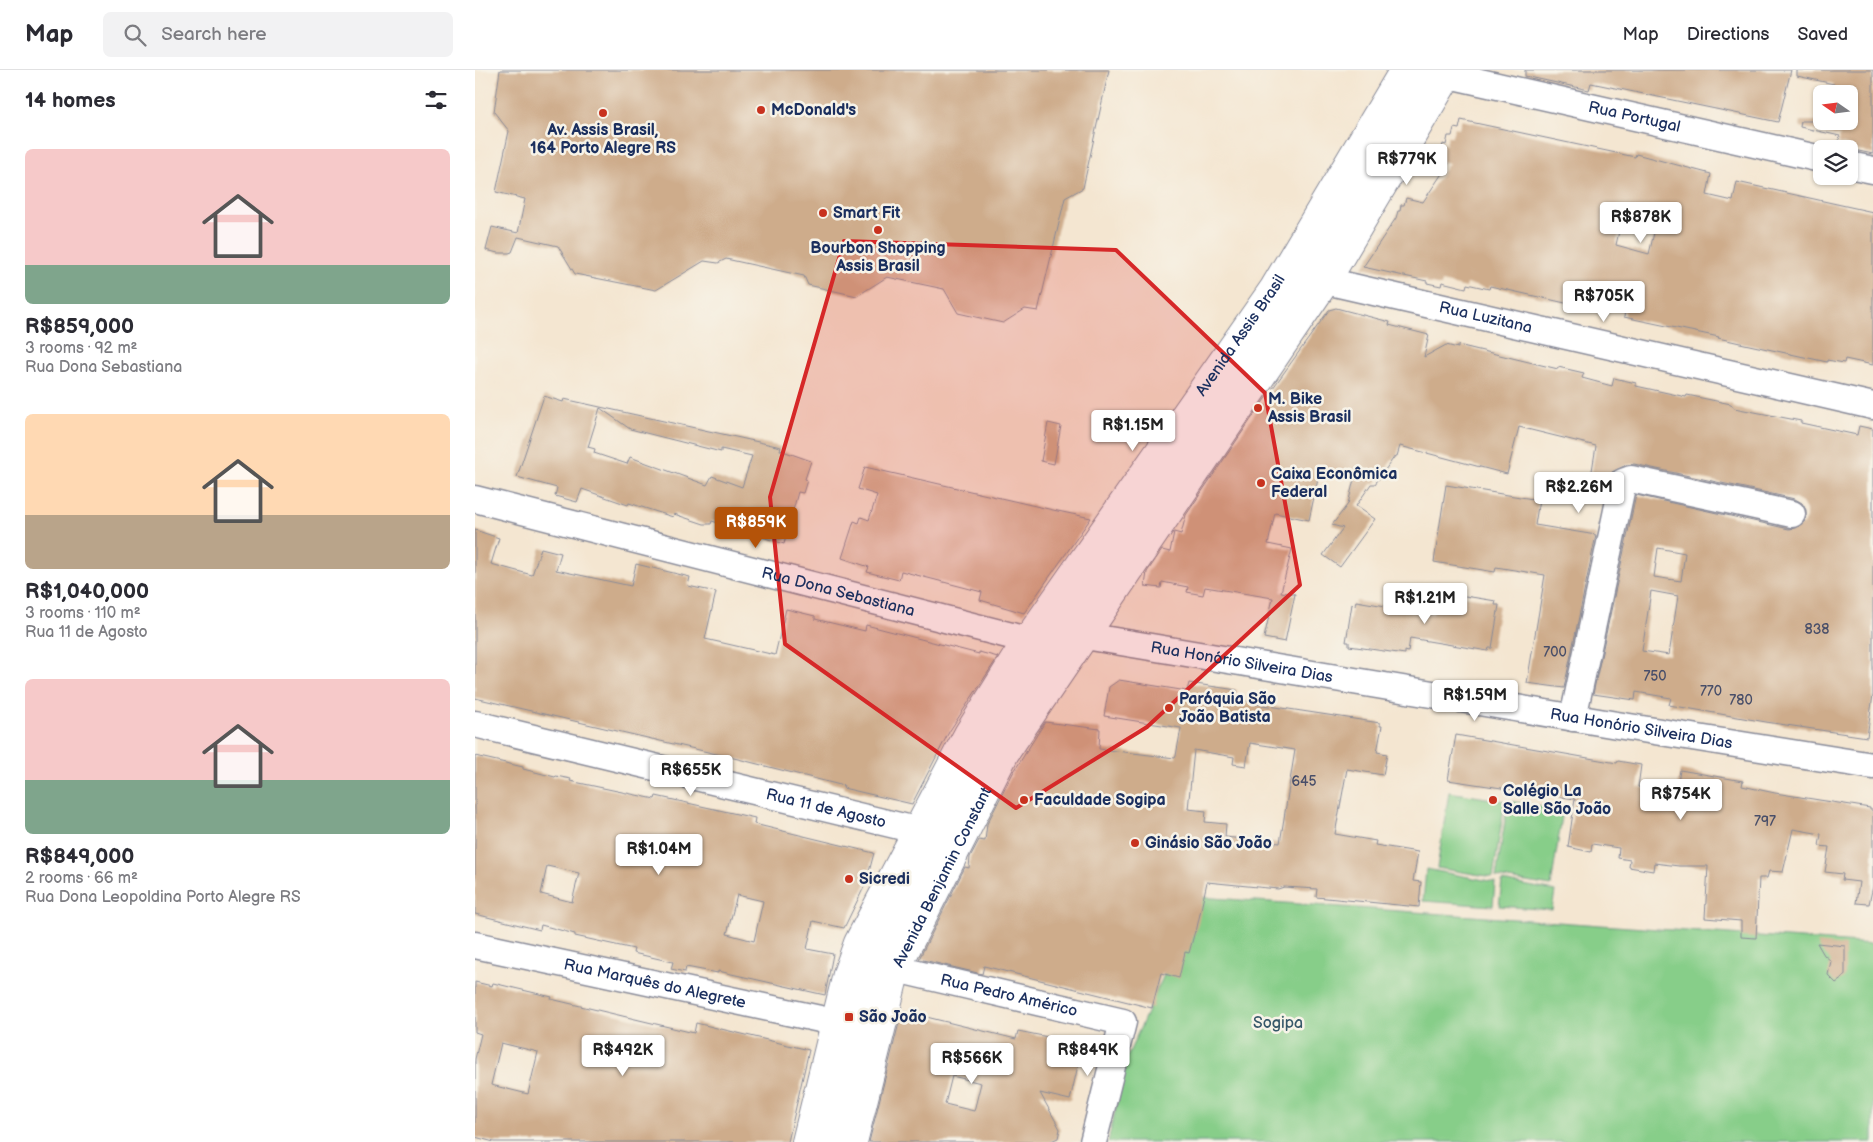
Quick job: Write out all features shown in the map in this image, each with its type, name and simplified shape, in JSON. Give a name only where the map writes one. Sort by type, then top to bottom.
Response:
[{"type":"main road","name":"Avenida Assis Brasil","points":[[1027,640],[1112,519],[1300,284],[1404,70]]},
{"type":"main road","name":"Avenida Assis Brasil","points":[[1073,634],[1134,564],[1300,284],[1444,71]]},
{"type":"main road","name":"Avenida Benjamin Constant","points":[[853,1142],[896,969],[1005,753],[1073,634]]},
{"type":"main road","points":[[805,1142],[834,1022],[847,974],[858,943],[967,734],[1027,640]]},
{"type":"street","name":"Rua Portugal","points":[[1444,71],[1813,157]]},
{"type":"street","points":[[1858,167],[1873,170]]},
{"type":"street","name":"Rua Luzitana","points":[[1300,284],[1873,406]]},
{"type":"street","points":[[829,1142],[876,961],[986,743],[1073,634],[1300,284]]},
{"type":"street","points":[[1573,718],[1623,482],[1631,479],[1792,514]]},
{"type":"street","name":"Rua Dona Sebastiana","points":[[475,499],[1027,640]]},
{"type":"street","points":[[1073,634],[1112,519]]},
{"type":"street","name":"Rua Honório Silveira Dias","points":[[1073,634],[1873,766]]},
{"type":"street","name":"Rua 11 de Agosto","points":[[475,724],[916,830]]},
{"type":"street","name":"Rua Marquês do Alegrete","points":[[475,945],[834,1022]]},
{"type":"street","name":"Rua Pedro Américo","points":[[896,969],[1123,1022],[1093,1142]]},
{"type":"street","points":[[819,1142],[840,1099]]},
{"type":"street","points":[[838,1142],[840,1099]]},
{"type":"highlighted area","points":[[844,241],[1116,250],[1265,393],[1300,585],[1147,727],[1016,808],[785,644],[770,497]]},
{"type":"green space","points":[[1449,792],[1505,801],[1493,877],[1437,868]]},
{"type":"green space","points":[[1508,801],[1563,810],[1551,886],[1496,877]]},
{"type":"green space","points":[[1426,869],[1495,882],[1493,906],[1423,901]]},
{"type":"green space","points":[[1502,881],[1555,891],[1552,910],[1499,906]]},
{"type":"green space","name":"Sogipa","points":[[1199,897],[1873,944],[1873,1142],[1108,1142],[1128,1055]]},
{"type":"building","points":[[500,70],[1109,70],[1083,188],[1065,198],[1038,311],[1025,309],[1003,323],[958,313],[944,289],[887,277],[857,296],[808,285],[804,276],[726,259],[718,263],[704,261],[656,290],[575,274],[558,246],[518,237],[512,252],[498,253],[486,250],[492,227],[518,233],[525,199],[496,192],[509,131],[494,112]]},
{"type":"building","points":[[1525,70],[1791,70],[1778,122],[1591,83],[1589,90],[1525,76]]},
{"type":"building","points":[[1797,70],[1873,70],[1873,154],[1858,151],[1858,140],[1839,140],[1840,136],[1813,130],[1858,130],[1858,85],[1834,85],[1797,76]]},
{"type":"building","points":[[1461,120],[1635,157],[1636,154],[1711,174],[1707,195],[1733,201],[1737,182],[1873,212],[1873,365],[1845,359],[1844,363],[1827,360],[1827,362],[1740,343],[1624,317],[1625,311],[1584,301],[1583,307],[1490,286],[1489,289],[1467,284],[1466,288],[1442,282],[1441,286],[1427,283],[1427,281],[1363,267],[1396,218],[1406,198],[1423,202],[1449,163],[1439,161],[1443,144],[1446,145],[1448,136],[1452,136],[1454,128],[1459,129]],"holes":[[[1623,213],[1657,220],[1649,254],[1616,245]]]},
{"type":"building","points":[[1801,121],[1813,121],[1813,130],[1800,127]]},
{"type":"building","points":[[1336,308],[1390,322],[1389,325],[1429,335],[1424,357],[1446,345],[1458,348],[1458,345],[1558,369],[1558,367],[1584,373],[1582,378],[1612,386],[1614,378],[1636,383],[1636,386],[1731,404],[1734,408],[1801,421],[1801,423],[1857,435],[1859,426],[1873,429],[1873,695],[1867,737],[1669,705],[1671,698],[1636,692],[1635,700],[1593,694],[1636,495],[1789,529],[1803,524],[1806,518],[1806,510],[1802,503],[1795,499],[1634,464],[1626,465],[1612,472],[1607,486],[1590,483],[1596,446],[1519,427],[1507,474],[1400,446],[1397,456],[1395,456],[1375,484],[1371,484],[1356,506],[1375,519],[1340,567],[1323,555],[1343,528],[1332,525],[1348,504],[1354,479],[1320,470],[1309,520],[1275,513],[1268,544],[1292,549],[1281,592],[1295,594],[1285,642],[1264,638],[1273,598],[1205,587],[1203,595],[1187,592],[1188,587],[1162,582],[1161,588],[1145,586],[1147,572],[1162,550],[1170,552],[1174,532],[1181,534],[1186,515],[1260,406],[1329,310]],"holes":[[[1658,548],[1685,553],[1681,581],[1654,577]],[[1651,591],[1678,596],[1669,655],[1642,651]]]},
{"type":"building","points":[[544,396],[563,402],[564,399],[781,447],[780,450],[811,461],[803,493],[798,492],[784,544],[712,521],[711,524],[704,524],[674,514],[673,517],[629,503],[628,505],[582,489],[577,502],[555,496],[557,488],[517,477]],"holes":[[[600,408],[630,429],[721,452],[721,449],[752,456],[742,487],[712,476],[707,485],[630,457],[627,464],[594,453],[595,449],[588,447]]]},
{"type":"building","points":[[1048,423],[1061,426],[1054,464],[1041,461]]},
{"type":"building","points":[[865,467],[1091,518],[1024,613],[980,600],[982,592],[901,571],[899,580],[867,572],[869,567],[842,558],[854,521],[859,523],[861,517],[869,520],[877,495],[858,489]]},
{"type":"building","points":[[1446,485],[1539,500],[1535,525],[1596,535],[1564,688],[1527,683],[1545,575],[1496,567],[1495,572],[1434,562]]},
{"type":"building","points":[[475,530],[499,538],[491,564],[532,575],[541,548],[561,553],[556,570],[631,586],[636,564],[690,577],[688,586],[716,592],[705,639],[775,655],[786,609],[815,616],[815,619],[865,631],[866,625],[979,654],[979,652],[998,657],[949,732],[912,804],[843,788],[844,786],[738,759],[475,698]]},
{"type":"building","points":[[1440,592],[1496,601],[1495,605],[1499,605],[1492,648],[1489,648],[1488,651],[1410,638],[1408,652],[1405,651],[1405,654],[1349,646],[1349,642],[1346,642],[1352,604],[1355,605],[1356,601],[1433,614],[1436,595],[1439,595]]},
{"type":"building","points":[[1119,680],[1187,691],[1189,683],[1237,690],[1235,699],[1256,704],[1380,723],[1380,726],[1382,726],[1377,752],[1387,754],[1383,775],[1347,769],[1335,834],[1376,841],[1375,845],[1418,852],[1413,881],[1421,882],[1419,907],[1316,897],[1317,889],[1284,887],[1278,889],[1207,882],[1196,932],[1189,953],[1185,952],[1179,978],[1161,973],[1152,1008],[984,966],[982,974],[919,959],[965,867],[969,868],[970,857],[979,840],[985,841],[987,824],[1013,773],[1045,722],[1100,729],[1099,749],[1175,758],[1181,728],[1104,716],[1109,687]],"holes":[[[1250,743],[1295,750],[1280,843],[1225,837],[1226,824],[1205,822],[1206,811],[1188,809],[1194,750],[1234,757],[1233,764],[1246,766]]]},
{"type":"building","points":[[1456,735],[1617,763],[1618,761],[1641,765],[1638,787],[1676,794],[1680,770],[1743,781],[1742,786],[1775,793],[1870,808],[1870,810],[1873,810],[1873,886],[1869,904],[1856,903],[1859,882],[1842,880],[1843,874],[1825,872],[1829,847],[1819,846],[1821,834],[1793,829],[1783,872],[1769,871],[1767,878],[1759,878],[1756,938],[1741,937],[1741,921],[1705,918],[1708,866],[1679,866],[1654,863],[1653,871],[1629,867],[1630,860],[1618,858],[1619,848],[1592,844],[1591,852],[1568,847],[1575,799],[1448,780]]},
{"type":"building","points":[[475,756],[523,767],[523,769],[555,777],[571,779],[570,781],[655,799],[656,796],[755,818],[754,824],[874,853],[866,883],[844,928],[813,921],[807,949],[833,954],[825,995],[718,971],[718,973],[686,967],[685,972],[671,969],[673,962],[633,953],[634,949],[575,936],[575,934],[541,925],[540,930],[475,914]],"holes":[[[547,866],[579,873],[572,902],[541,894]],[[737,895],[763,901],[754,941],[727,934]]]},
{"type":"building","points":[[1817,943],[1845,946],[1845,974],[1836,983],[1828,975],[1831,961],[1824,955]]},
{"type":"building","points":[[475,982],[492,986],[493,983],[552,997],[551,999],[694,1033],[696,1023],[809,1050],[788,1142],[494,1142],[475,1137],[475,1059],[481,1034],[475,1032]],"holes":[[[501,1043],[538,1052],[528,1094],[491,1085]]]},
{"type":"building","points":[[902,1011],[1016,1039],[1018,1031],[1083,1044],[1070,1100],[1040,1093],[1060,1129],[1058,1138],[1049,1142],[869,1142]],"holes":[[[952,1076],[981,1083],[974,1111],[945,1104]]]},
{"type":"place","name":"McDonald's","points":[[761,110]]},
{"type":"place","name":"Av. Assis Brasil, 164 Porto Alegre RS","points":[[603,113]]},
{"type":"place","name":"Smart Fit","points":[[823,213]]},
{"type":"place","name":"Bourbon Shopping Assis Brasil","points":[[878,230]]},
{"type":"place","name":"M. Bike Assis Brasil","points":[[1258,408]]},
{"type":"place","name":"Caixa Econômica Federal","points":[[1261,483]]},
{"type":"place","name":"Paróquia São João Batista","points":[[1169,708]]},
{"type":"place","name":"Faculdade Sogipa","points":[[1024,800]]},
{"type":"place","name":"Colégio La Salle São João","points":[[1493,800]]},
{"type":"place","name":"Ginásio São João","points":[[1135,843]]},
{"type":"place","name":"Sicredi","points":[[849,879]]},
{"type":"place","name":"São João","points":[[849,1017]]}]
